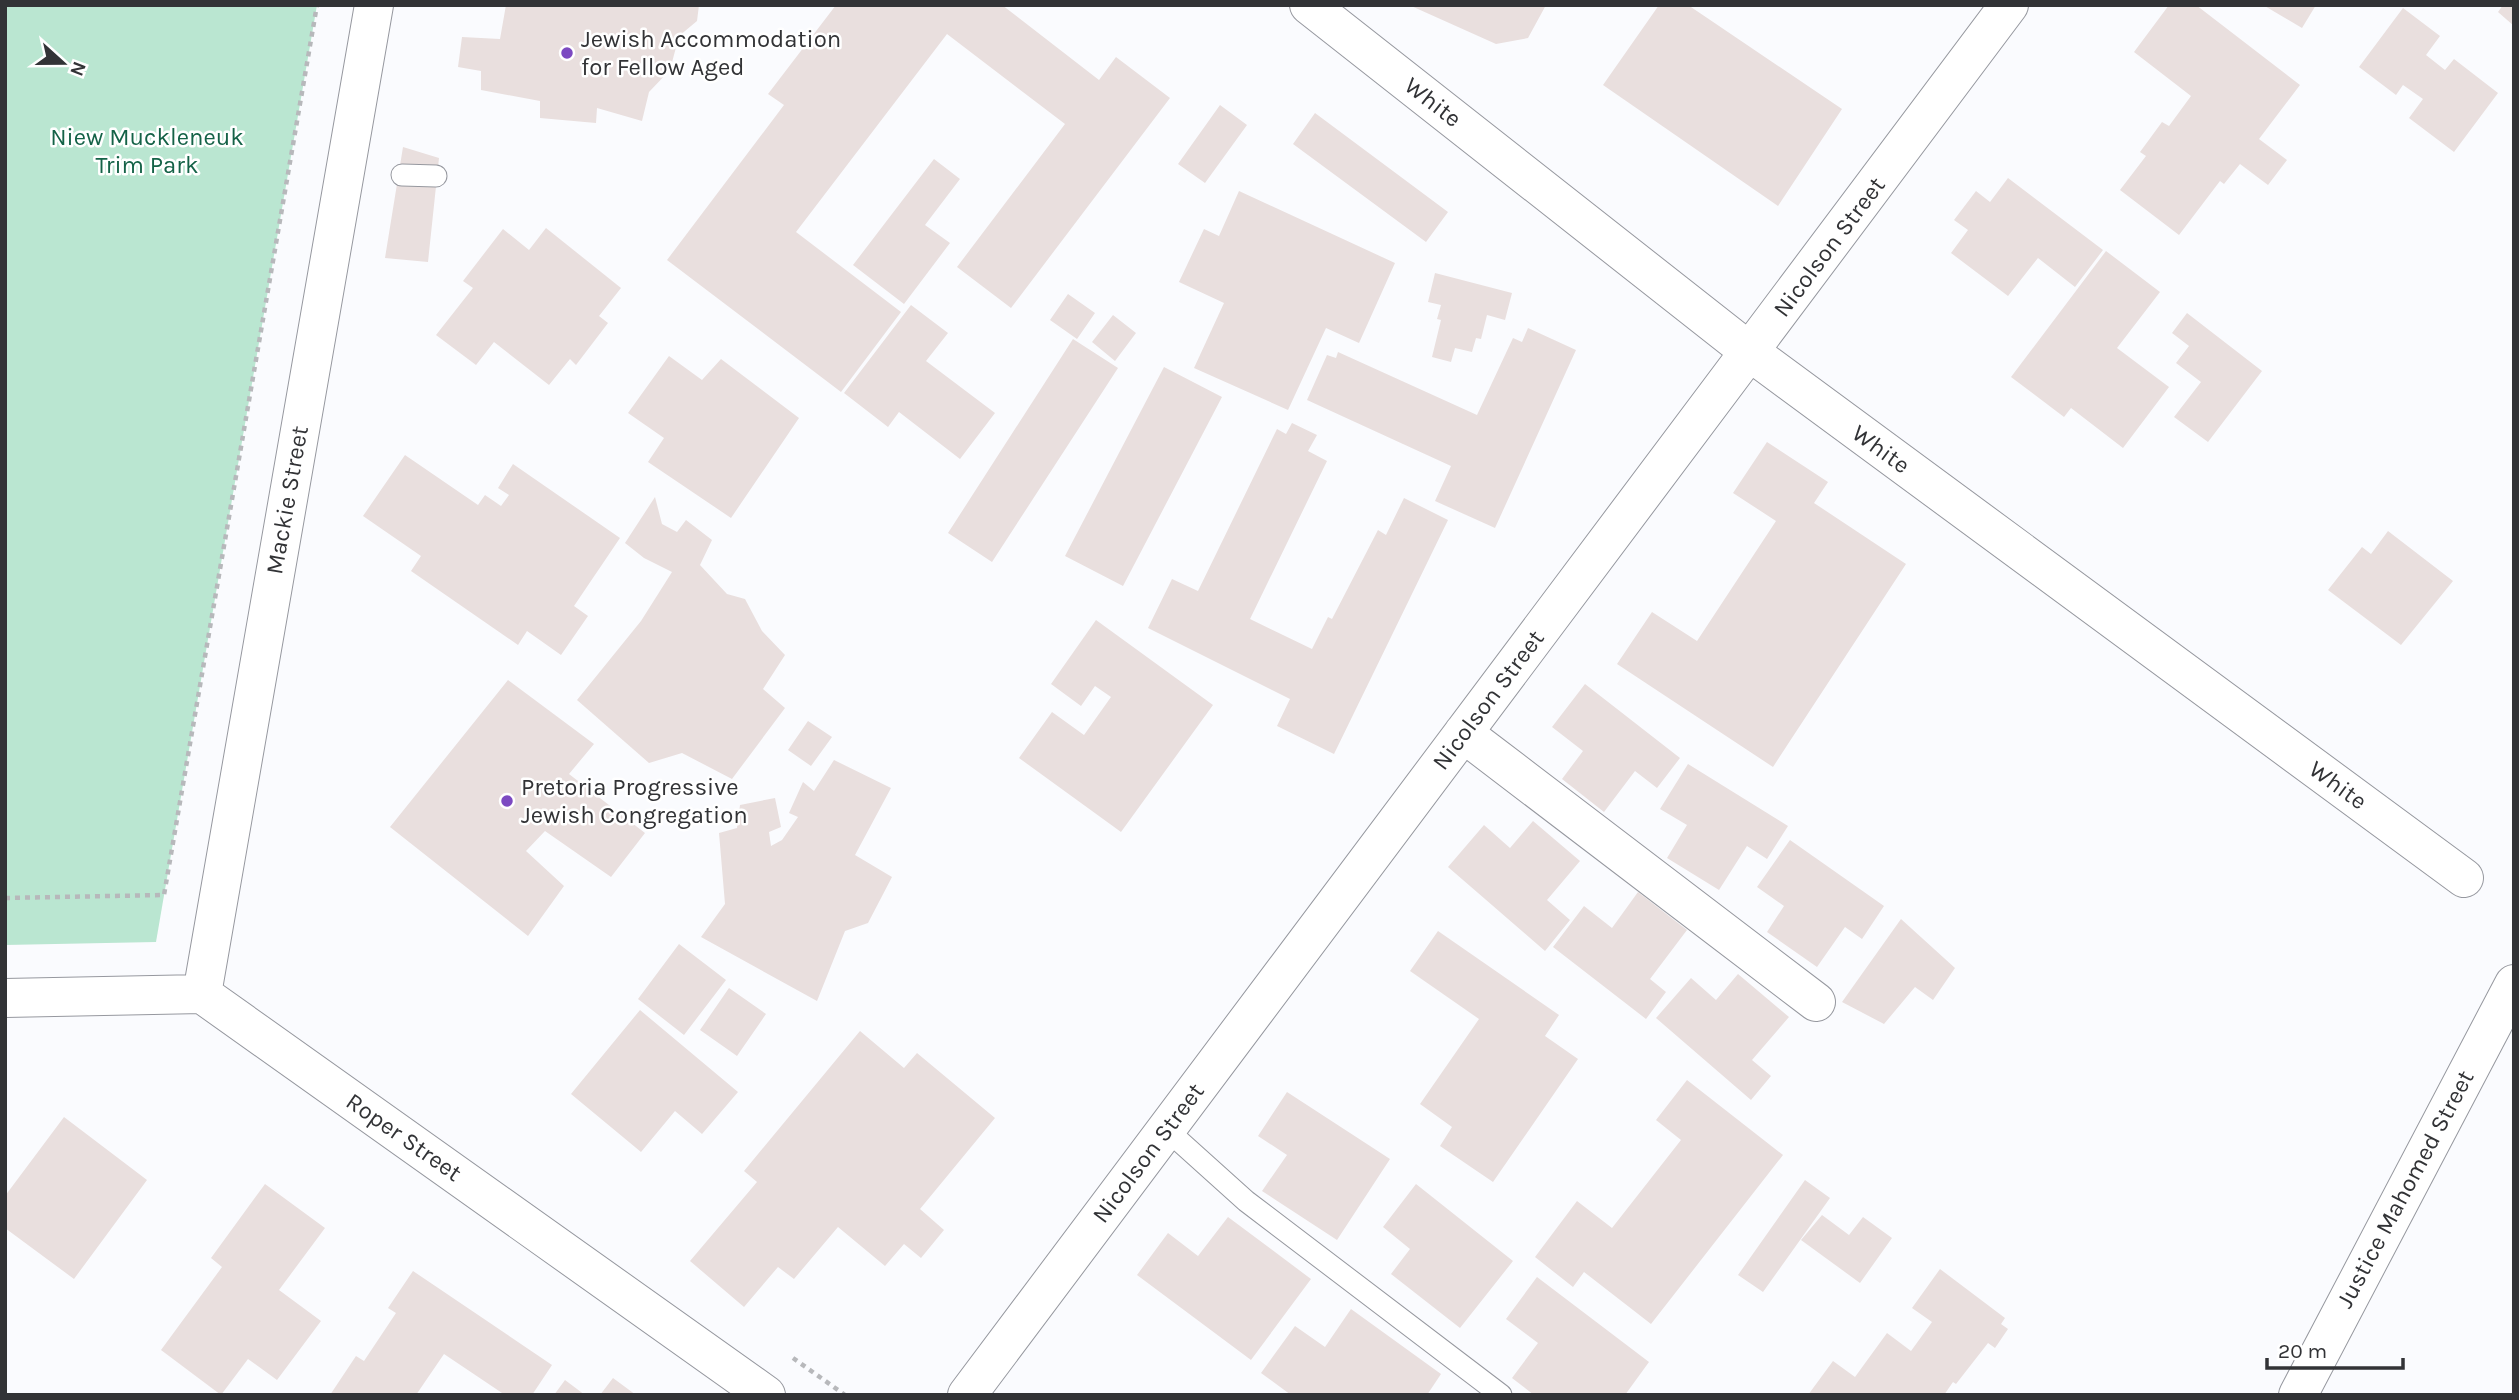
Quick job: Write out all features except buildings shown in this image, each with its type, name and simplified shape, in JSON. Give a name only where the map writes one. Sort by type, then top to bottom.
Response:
[{"type":"street","name":"Mackie Street","points":[[202,994],[374,5]]},
{"type":"street","name":"White","points":[[1310,5],[1750,352],[2464,878]]},
{"type":"street","name":"Nicolson Street","points":[[967,1395],[2009,5]]},
{"type":"street","points":[[1463,733],[1816,1002]]},
{"type":"street","name":"Justice Mahomed Street","points":[[2298,1395],[2514,984]]},
{"type":"street","points":[[5,998],[202,994]]},
{"type":"street","name":"Roper Street","points":[[202,994],[766,1395]]},
{"type":"lane","points":[[402,175],[436,176]]},
{"type":"lane","points":[[1166,1129],[1246,1201],[1501,1395]]},
{"type":"path","points":[[5,898],[164,895],[317,5]]},
{"type":"green space","name":"Niew Muckleneuk Trim Park","points":[[5,5],[317,5],[156,942],[5,945]]},
{"type":"place","name":"Jewish Accommodation for Fellow Aged","points":[[567,53]]},
{"type":"place","name":"Pretoria Progressive Jewish Congregation","points":[[507,801]]}]
